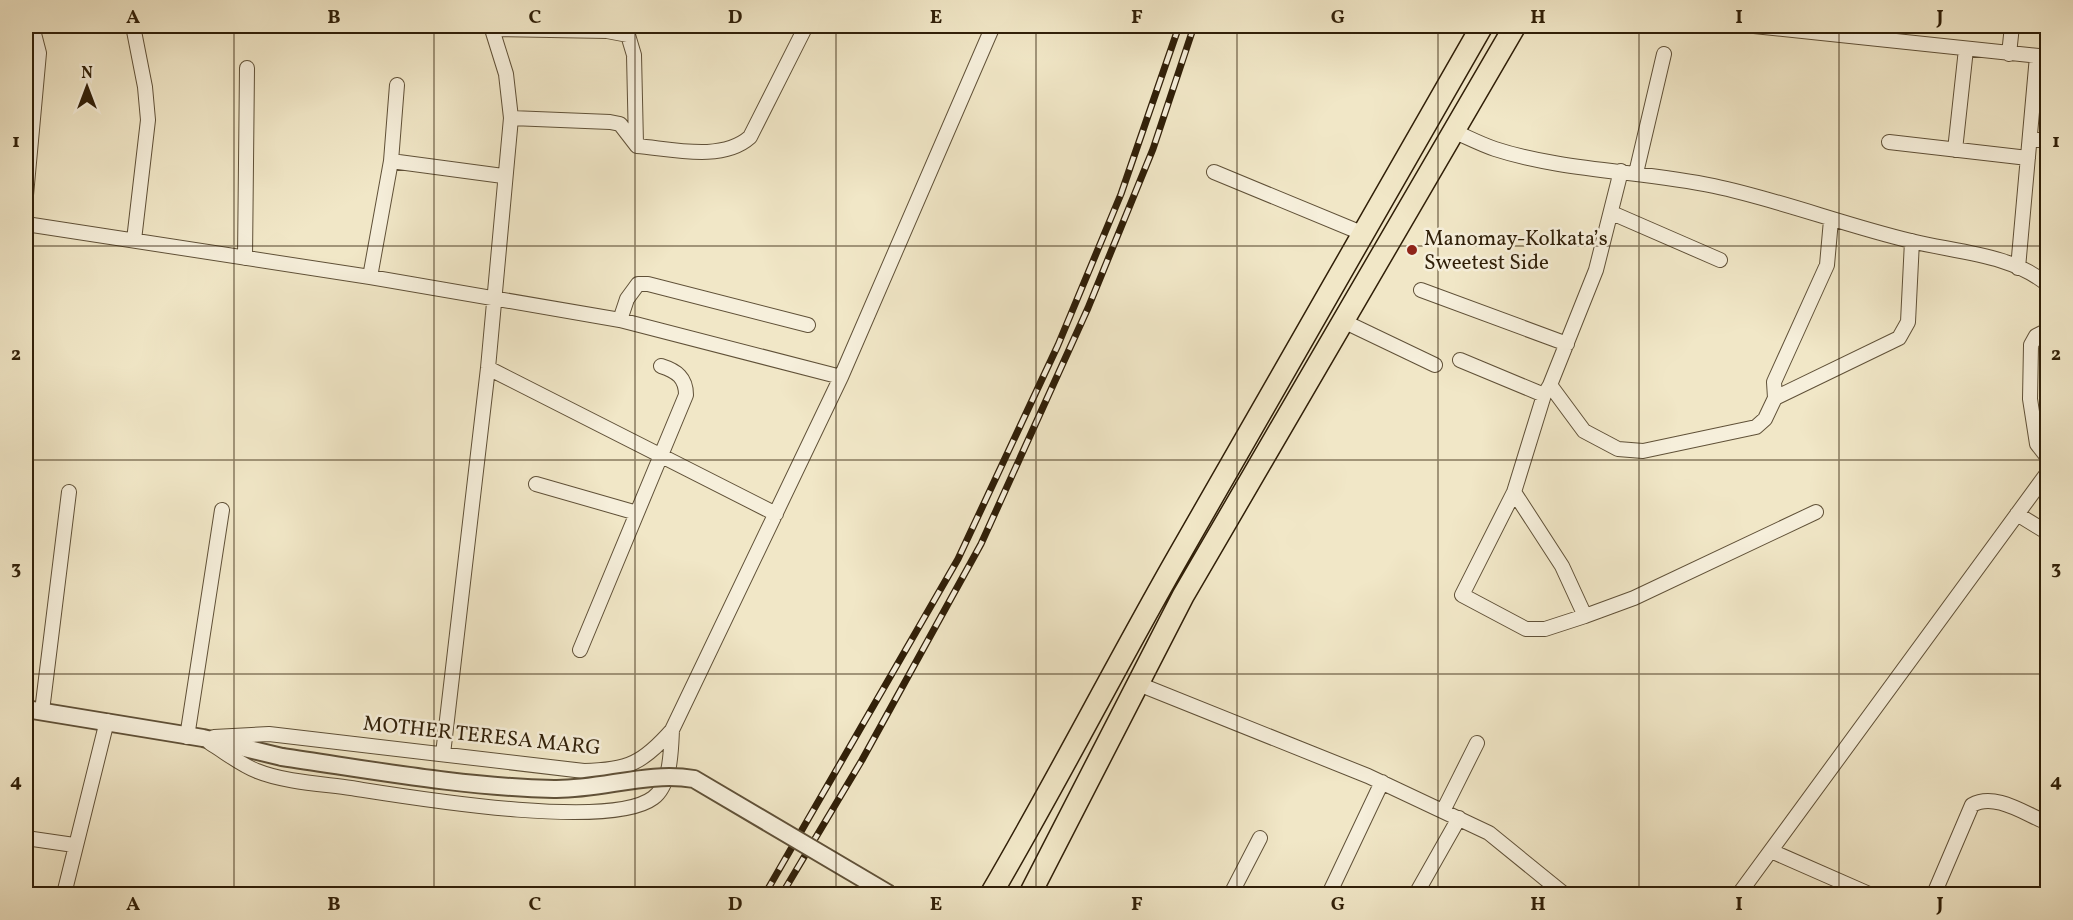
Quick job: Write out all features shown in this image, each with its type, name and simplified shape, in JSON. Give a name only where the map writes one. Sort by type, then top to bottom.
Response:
[{"type":"main road","points":[[991,894],[1047,798],[1123,653],[1482,26]]},
{"type":"main road","points":[[1030,894],[1071,810],[1188,586],[1515,26]]},
{"type":"main road","points":[[1047,798],[1071,810]]},
{"type":"street","points":[[26,195],[39,53],[32,26]]},
{"type":"street","points":[[133,26],[146,87],[148,120],[134,240]]},
{"type":"street","points":[[511,118],[610,122],[620,124],[636,146],[722,152],[738,147],[750,137],[806,26]]},
{"type":"street","points":[[672,730],[842,377],[993,26]]},
{"type":"street","points":[[1754,26],[2042,57],[2030,139],[2018,268]]},
{"type":"street","points":[[2009,54],[2012,26]]},
{"type":"street","points":[[443,754],[488,368],[503,176],[511,118],[506,74],[491,27],[607,31],[628,35],[634,55],[636,146]]},
{"type":"street","points":[[1954,150],[1966,49]]},
{"type":"street","points":[[1636,173],[1664,54]]},
{"type":"street","points":[[246,258],[247,68]]},
{"type":"street","points":[[370,277],[391,161],[397,86]]},
{"type":"street","points":[[1453,131],[1495,149],[1755,195],[1912,242],[1979,256],[2018,268],[2048,285]]},
{"type":"street","points":[[2030,139],[2048,141]]},
{"type":"street","points":[[1889,142],[2028,158]]},
{"type":"street","points":[[391,161],[503,176]]},
{"type":"street","points":[[1621,171],[1596,270],[1547,390],[1514,492],[1462,595],[1527,629],[1545,629],[1634,598],[1816,512]]},
{"type":"street","points":[[1214,172],[1364,234]]},
{"type":"street","points":[[1612,213],[1720,260]]},
{"type":"street","points":[[1460,360],[1547,390],[1584,431],[1618,449],[1643,451],[1756,427],[1765,419],[1775,398],[1774,382],[1827,265],[1831,219]]},
{"type":"street","points":[[26,224],[370,277],[620,320],[842,377]]},
{"type":"street","points":[[1775,398],[1899,338],[1908,322],[1912,242]]},
{"type":"street","points":[[620,320],[633,290],[638,284],[648,284],[808,325]]},
{"type":"street","points":[[1421,290],[1567,344]]},
{"type":"street","points":[[1342,321],[1435,365]]},
{"type":"street","points":[[2048,330],[2036,336],[2031,345],[2030,399],[2037,444],[2048,458]]},
{"type":"street","points":[[580,650],[686,395],[686,385],[681,376],[661,366]]},
{"type":"street","points":[[488,368],[776,514]]},
{"type":"street","points":[[1738,894],[2048,472]]},
{"type":"street","points":[[536,484],[637,513]]},
{"type":"street","points":[[34,710],[69,492]]},
{"type":"street","points":[[1514,492],[1562,566],[1585,616]]},
{"type":"street","points":[[195,737],[222,510]]},
{"type":"street","points":[[2017,513],[2048,532]]},
{"type":"street","points":[[1137,683],[1382,783],[1490,832],[1564,894]]},
{"type":"street","name":"MOTHER TERESA MARG","points":[[34,710],[195,737],[282,757],[511,788],[569,789],[654,776],[694,779],[889,894]]},
{"type":"street","points":[[64,894],[74,845],[107,721]]},
{"type":"street","name":"MOTHER TERESA MARG","points":[[195,737],[268,734],[584,771],[615,770],[635,764],[653,752],[672,730]]},
{"type":"street","name":"MOTHER TERESA MARG","points":[[195,737],[257,771],[315,783],[501,808],[603,811],[639,806],[655,797],[663,784],[672,730]]},
{"type":"street","points":[[1443,811],[1477,743]]},
{"type":"street","points":[[1329,894],[1382,783]]},
{"type":"street","points":[[1934,894],[1972,805],[1982,800],[1994,801],[2048,823]]},
{"type":"street","points":[[1416,894],[1458,818]]},
{"type":"street","points":[[26,838],[74,845]]},
{"type":"street","points":[[1231,894],[1260,838]]},
{"type":"street","points":[[1771,851],[1869,894]]},
{"type":"railway","points":[[765,894],[958,559],[1058,345],[1121,194],[1179,26]]},
{"type":"railway","points":[[782,894],[862,760],[981,544],[1088,308],[1153,149],[1194,26]]},
{"type":"place","name":"Manomay-Kolkata’s Sweetest Side","points":[[1412,250]]}]
